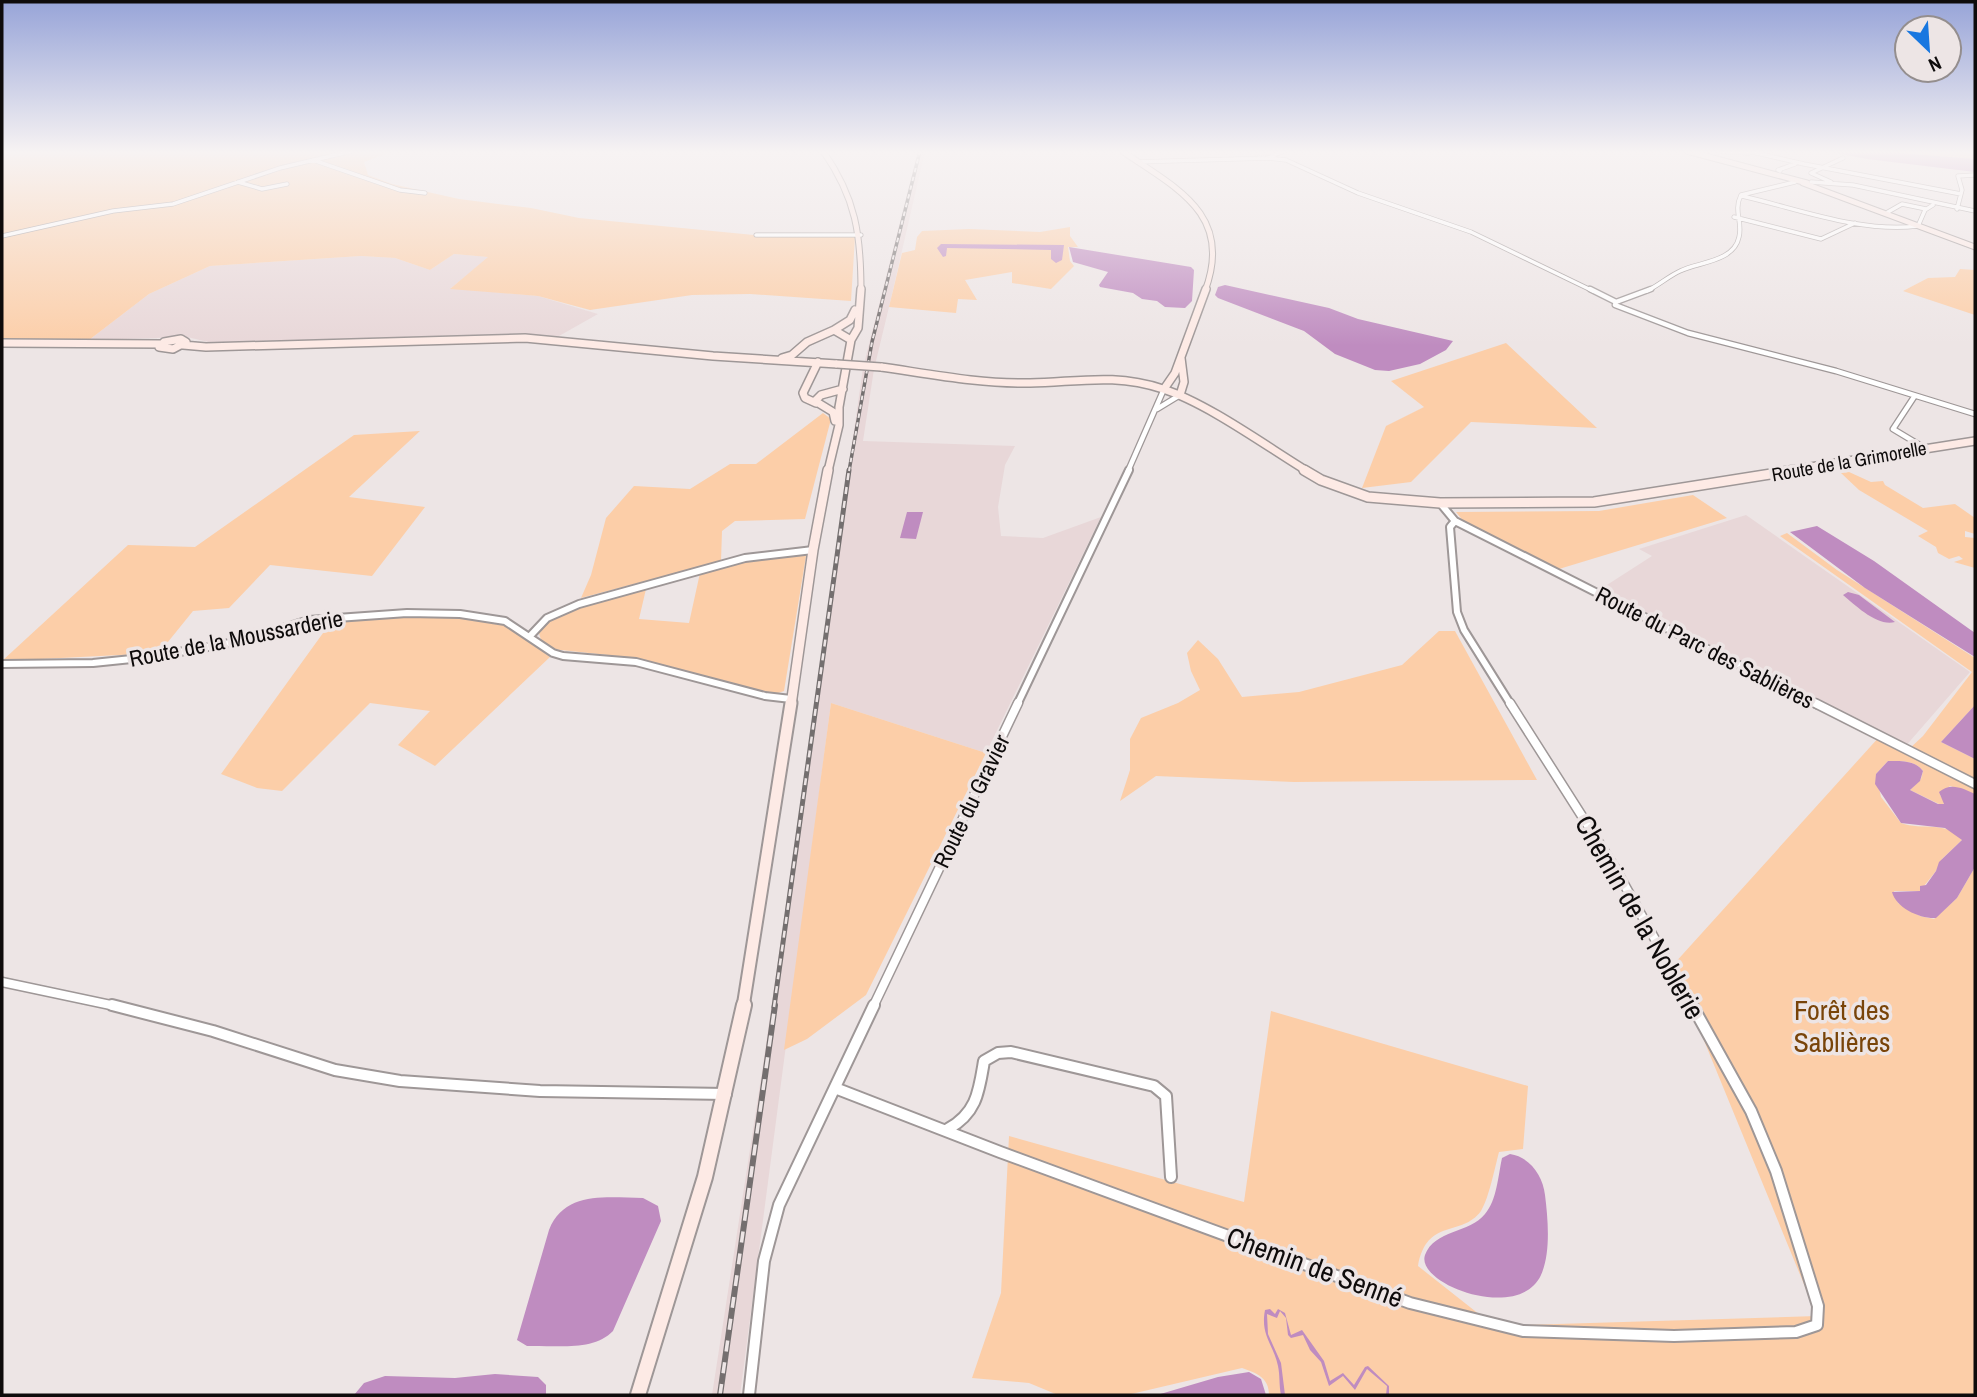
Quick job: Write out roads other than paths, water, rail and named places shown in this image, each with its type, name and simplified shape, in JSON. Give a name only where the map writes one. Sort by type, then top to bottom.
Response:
[{"type":"street","points":[[2,236],[90,216]]},
{"type":"street","points":[[638,1395],[682,1254],[727,1094],[751,970],[813,551],[839,425],[851,340],[856,328],[861,292],[861,235],[856,216]]},
{"type":"street","points":[[1164,389],[1181,358],[1214,267],[1214,236],[1212,226],[1205,216]]},
{"type":"street","points":[[1423,216],[1479,236],[1656,323],[1864,379],[1914,397],[1975,414]]},
{"type":"street","points":[[1759,216],[1761,223]]},
{"type":"street","points":[[1830,216],[1870,226],[1915,227]]},
{"type":"street","points":[[1889,216],[1975,247]]},
{"type":"street","points":[[1915,227],[1922,216]]},
{"type":"street","points":[[1616,302],[1659,285],[1681,271],[1727,253],[1738,244],[1741,232],[1734,217]]},
{"type":"street","points":[[1734,217],[1821,239],[1856,222]]},
{"type":"street","points":[[756,235],[861,235]]},
{"type":"street","points":[[838,332],[842,324],[852,317],[861,292]]},
{"type":"street","points":[[842,324],[856,328]]},
{"type":"street","points":[[778,360],[792,355],[807,342],[827,334],[856,328]]},
{"type":"street","points":[[838,332],[851,340]]},
{"type":"street","name":"Route de la Grimorelle","points":[[2,344],[161,344],[159,347],[163,349],[183,345],[206,347],[525,338],[881,367],[984,381],[1031,383],[1089,378],[1127,381],[1177,394],[1336,487],[1368,497],[1440,503],[1569,504],[1835,465],[1923,447],[1975,441]]},
{"type":"street","points":[[792,355],[804,361]]},
{"type":"street","points":[[1157,410],[1177,394],[1184,382],[1181,358]]},
{"type":"street","points":[[818,362],[803,393],[805,398],[825,407],[835,417],[830,460]]},
{"type":"street","points":[[806,391],[821,395],[843,388]]},
{"type":"street","name":"Route du Gravier","points":[[749,1395],[768,1239],[785,1193],[1108,514],[1157,410],[1164,389]]},
{"type":"street","points":[[830,394],[842,401]]},
{"type":"street","points":[[816,403],[816,399],[821,395]]},
{"type":"street","points":[[1914,397],[1894,429],[1923,447]]},
{"type":"street","points":[[825,407],[842,401]]},
{"type":"street","name":"Route du Parc des Sablières","points":[[1440,503],[1455,521],[1975,784]]},
{"type":"street","name":"Chemin de la Noblerie","points":[[1455,521],[1450,527],[1457,612],[1464,630],[1615,868],[1751,1111],[1776,1171],[1815,1294],[1818,1306],[1817,1325]]},
{"type":"street","points":[[530,636],[547,618],[579,604],[745,558],[813,551]]},
{"type":"street","name":"Route de la Moussarderie","points":[[2,664],[93,663],[151,657],[241,641],[309,621],[438,612],[505,621],[553,653],[563,656],[636,662],[765,696],[791,699]]},
{"type":"street","points":[[2,982],[193,1025],[316,1066],[356,1074],[414,1082],[555,1090],[727,1094]]},
{"type":"street","points":[[948,1129],[967,1120],[971,1114],[984,1061],[998,1053],[1011,1052],[1154,1086],[1160,1090],[1166,1096],[1168,1107],[1167,1151],[1171,1177]]},
{"type":"street","name":"Chemin de Senné","points":[[835,1088],[948,1129],[1000,1152],[1410,1303],[1523,1331],[1674,1336],[1796,1332],[1817,1325]]},
{"type":"railway","points":[[849,471],[872,342],[904,216]]},
{"type":"railway","points":[[774,1007],[849,470]]},
{"type":"railway","points":[[720,1395],[775,1005]]},
{"type":"park label","name":"Forêt des Sablières","points":[[1842,1026]]}]
